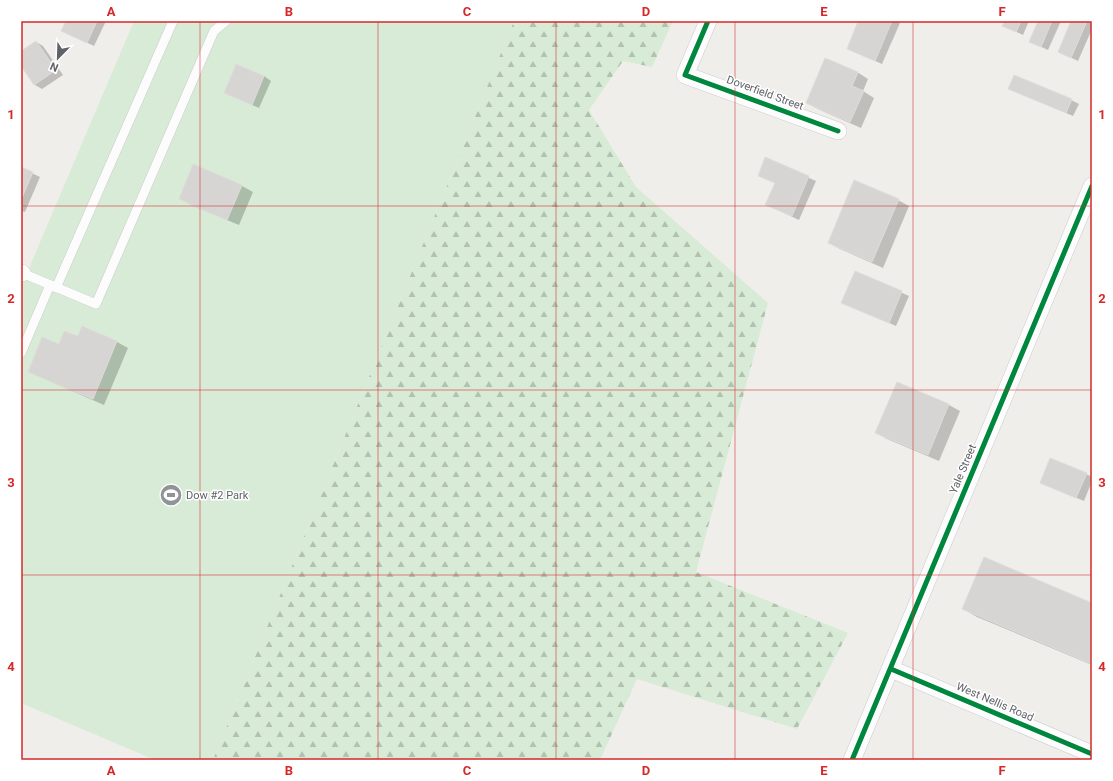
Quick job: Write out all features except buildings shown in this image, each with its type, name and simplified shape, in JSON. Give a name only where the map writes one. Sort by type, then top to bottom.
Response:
[{"type":"street","name":"Doverfield Street","points":[[708,21],[685,75],[838,131]]},
{"type":"street","name":"Yale Street","points":[[852,760],[1092,186]]},
{"type":"street","name":"West Nellis Road","points":[[891,669],[1092,754]]},
{"type":"lane","points":[[21,353],[53,287],[173,21]]},
{"type":"lane","points":[[21,273],[96,304],[214,31],[226,21]]},
{"type":"green space","name":"Dow #2 Park","points":[[134,21],[514,21],[213,760],[155,760],[21,703],[21,287]]},
{"type":"green space","points":[[514,21],[673,21],[652,67],[623,61],[589,110],[636,187],[768,303],[696,572],[848,633],[797,729],[637,679],[600,760],[213,760]]},
{"type":"cycle path","points":[[708,21],[685,75],[838,131]]},
{"type":"cycle path","points":[[852,760],[1092,186]]},
{"type":"cycle path","points":[[891,669],[1092,754]]},
{"type":"place","name":"Dow #2 Park","points":[[171,495]]}]
